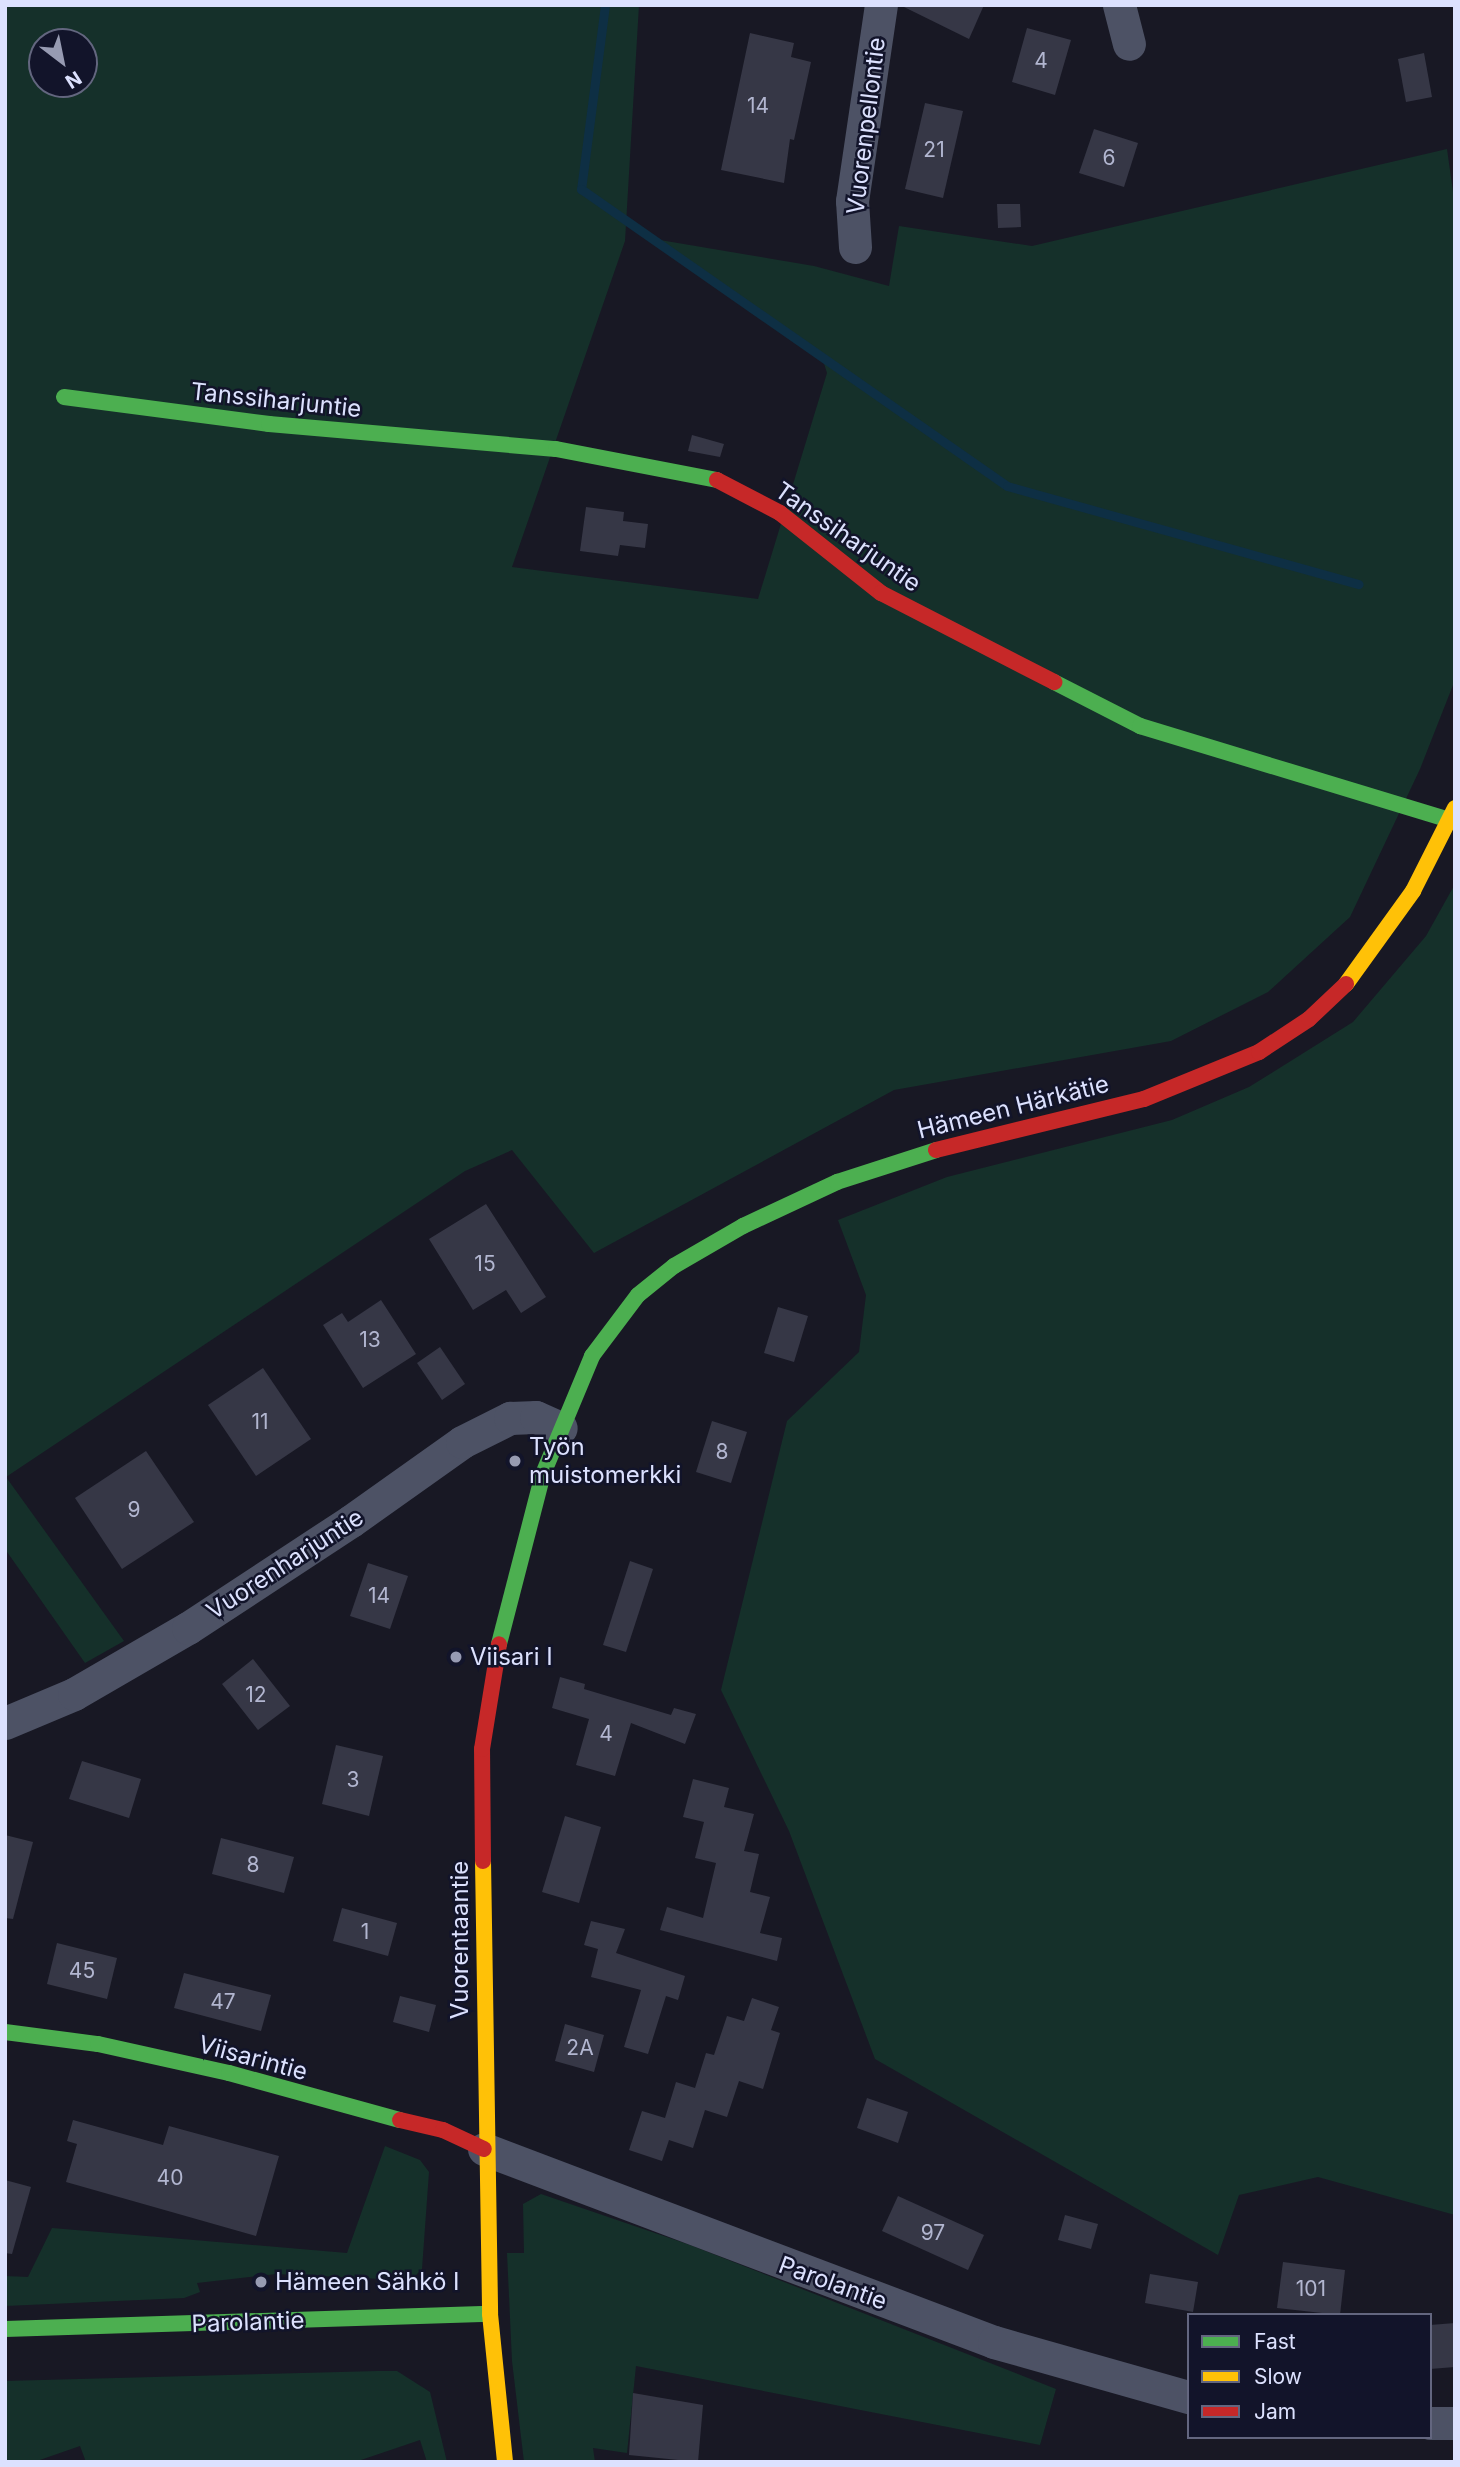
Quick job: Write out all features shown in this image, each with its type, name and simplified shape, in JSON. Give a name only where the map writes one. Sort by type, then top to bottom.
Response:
[{"type":"main road","name":"Tanssiharjuntie","points":[[64,397],[269,424],[556,449],[712,477],[780,513],[881,593],[1140,726],[1452,814]]},
{"type":"main road","name":"Hämeen Härkätie","points":[[561,1428],[592,1356],[638,1296],[674,1266],[743,1226],[837,1182],[917,1153],[1144,1100],[1259,1052],[1309,1019],[1354,977],[1385,937],[1452,814]]},
{"type":"main road","name":"Vuorentaantie","points":[[505,2462],[490,2314],[484,2150],[482,1749],[503,1616],[561,1428]]},
{"type":"main road","name":"Viisarintie","points":[[5,2032],[97,2044],[229,2073],[349,2109],[443,2130],[484,2150]]},
{"type":"main road","name":"Parolantie","points":[[5,2329],[490,2314]]},
{"type":"street","name":"Vuorenpellontie","points":[[855,247],[852,201],[881,5]]},
{"type":"street","points":[[1119,5],[1129,44]]},
{"type":"street","name":"Vuorenharjuntie","points":[[5,1723],[74,1694],[187,1628],[462,1442],[510,1418],[536,1417],[561,1428]]},
{"type":"street","name":"Parolantie","points":[[484,2150],[994,2342],[1187,2396]]},
{"type":"street","points":[[1432,2423],[1455,2423]]},
{"type":"green space","points":[[5,5],[639,5],[625,241],[512,567],[758,599],[827,373],[822,357],[654,239],[814,266],[889,286],[899,226],[1032,246],[1447,149],[1455,206],[1455,680],[1420,769],[1350,917],[1268,992],[1171,1041],[894,1090],[594,1253],[512,1150],[465,1171],[6,1477],[124,1641],[85,1663],[5,1549]]},
{"type":"green space","points":[[1455,884],[1455,2215],[1318,2177],[1239,2195],[1218,2255],[875,2059],[789,1831],[721,1690],[787,1421],[859,1352],[866,1295],[838,1220],[947,1177],[1172,1120],[1249,1087],[1353,1022],[1426,936]]},
{"type":"green space","points":[[385,2146],[420,2160],[429,2172],[422,2269],[416,2275],[404,2280],[276,2274],[197,2283],[200,2292],[184,2298],[5,2306],[5,2276],[28,2277],[52,2228],[347,2253]]},
{"type":"green space","points":[[541,2194],[690,2245],[1056,2389],[1040,2445],[636,2366],[627,2453],[593,2448],[595,2462],[524,2462],[512,2361],[507,2253],[524,2253],[523,2204]]},
{"type":"green space","points":[[397,2371],[430,2392],[447,2462],[427,2462],[420,2440],[355,2462],[86,2462],[80,2446],[34,2462],[5,2462],[5,2381]]},
{"type":"building","points":[[900,5],[984,5],[969,39]]},
{"type":"building","points":[[1027,28],[1071,40],[1055,95],[1012,82]]},
{"type":"building","points":[[750,33],[794,43],[791,57],[811,62],[794,140],[790,139],[784,183],[721,170]]},
{"type":"building","points":[[1424,53],[1432,97],[1406,102],[1398,59]]},
{"type":"building","points":[[925,103],[963,111],[943,198],[905,189]]},
{"type":"building","points":[[1094,129],[1138,143],[1124,187],[1079,173]]},
{"type":"building","points":[[997,204],[1020,204],[1021,227],[998,228]]},
{"type":"building","points":[[692,435],[724,444],[720,457],[688,451]]},
{"type":"building","points":[[586,507],[624,512],[623,521],[648,524],[645,548],[620,545],[618,556],[580,551]]},
{"type":"building","points":[[486,1204],[546,1297],[521,1313],[506,1290],[473,1310],[429,1239]]},
{"type":"building","points":[[381,1300],[416,1354],[363,1388],[323,1325],[342,1313],[348,1322]]},
{"type":"building","points":[[778,1307],[808,1316],[794,1362],[764,1353]]},
{"type":"building","points":[[440,1347],[465,1384],[442,1400],[417,1363]]},
{"type":"building","points":[[263,1368],[311,1439],[256,1476],[208,1405]]},
{"type":"building","points":[[712,1421],[747,1432],[731,1483],[696,1472]]},
{"type":"building","points":[[146,1451],[194,1522],[122,1569],[75,1498]]},
{"type":"building","points":[[630,1561],[653,1569],[626,1652],[603,1645]]},
{"type":"building","points":[[368,1563],[408,1576],[390,1629],[350,1616]]},
{"type":"building","points":[[253,1659],[290,1706],[258,1730],[222,1684]]},
{"type":"building","points":[[560,1677],[585,1684],[584,1689],[671,1715],[674,1708],[696,1714],[685,1744],[631,1723],[615,1776],[576,1765],[589,1719],[552,1708]]},
{"type":"building","points":[[336,1745],[383,1756],[369,1816],[322,1804]]},
{"type":"building","points":[[82,1761],[141,1779],[129,1818],[69,1799]]},
{"type":"building","points":[[693,1779],[729,1788],[724,1807],[754,1814],[744,1851],[759,1854],[750,1892],[770,1897],[760,1933],[782,1938],[777,1961],[660,1930],[667,1907],[703,1918],[716,1863],[695,1858],[704,1822],[683,1817]]},
{"type":"building","points":[[565,1816],[601,1827],[579,1903],[542,1892]]},
{"type":"building","points":[[5,1835],[33,1842],[13,1919],[5,1918]]},
{"type":"building","points":[[221,1838],[294,1857],[284,1893],[212,1874]]},
{"type":"building","points":[[342,1908],[397,1923],[388,1956],[333,1941]]},
{"type":"building","points":[[591,1921],[625,1929],[616,1953],[685,1976],[678,2000],[666,1996],[648,2054],[624,2047],[641,1990],[591,1977],[598,1949],[584,1945]]},
{"type":"building","points":[[57,1943],[117,1958],[107,1999],[47,1984]]},
{"type":"building","points":[[184,1973],[271,1995],[261,2031],[174,2008]]},
{"type":"building","points":[[400,1996],[436,2005],[429,2032],[393,2022]]},
{"type":"building","points":[[752,1998],[779,2007],[771,2030],[780,2033],[763,2089],[739,2081],[727,2117],[705,2110],[693,2148],[669,2140],[662,2161],[629,2150],[642,2111],[665,2118],[676,2082],[695,2088],[706,2053],[714,2055],[727,2016],[744,2021]]},
{"type":"building","points":[[565,2024],[604,2035],[594,2072],[555,2061]]},
{"type":"building","points":[[867,2098],[908,2112],[898,2143],[857,2128]]},
{"type":"building","points":[[73,2120],[163,2145],[169,2126],[279,2156],[256,2236],[66,2182],[77,2144],[67,2141]]},
{"type":"building","points":[[5,2180],[31,2187],[12,2254],[5,2253]]},
{"type":"building","points":[[898,2196],[984,2235],[968,2270],[882,2231]]},
{"type":"building","points":[[1065,2215],[1098,2224],[1091,2249],[1058,2240]]},
{"type":"building","points":[[1283,2262],[1345,2270],[1340,2313],[1277,2308]]},
{"type":"building","points":[[1150,2274],[1198,2282],[1193,2312],[1145,2303]]},
{"type":"building","points":[[1455,2323],[1455,2367],[1432,2369],[1432,2325]]},
{"type":"building","points":[[633,2393],[703,2405],[698,2462],[629,2455]]},
{"type":"waterway","points":[[605,5],[581,189],[1007,486],[1359,584]]},
{"type":"traffic: fast","points":[[64,397],[269,424],[556,449],[717,480]]},
{"type":"traffic: fast","points":[[1054,682],[1140,726],[1450,820]]},
{"type":"traffic: fast","points":[[499,1644],[543,1474],[592,1356],[638,1295],[674,1266],[743,1226],[837,1182],[936,1150]]},
{"type":"traffic: fast","points":[[5,2032],[98,2044],[229,2073],[400,2120]]},
{"type":"traffic: fast","points":[[5,2329],[490,2314]]},
{"type":"traffic: slow","points":[[1346,984],[1413,891],[1455,808]]},
{"type":"traffic: slow","points":[[483,1861],[490,2314],[505,2462]]},
{"type":"traffic: jam","points":[[717,480],[780,513],[881,593],[1054,682]]},
{"type":"traffic: jam","points":[[936,1150],[1144,1099],[1259,1052],[1309,1019],[1346,984]]},
{"type":"traffic: jam","points":[[483,1861],[482,1749],[499,1644]]},
{"type":"traffic: jam","points":[[400,2120],[443,2130],[484,2149]]},
{"type":"place","name":"Työn muistomerkki","points":[[515,1461]]},
{"type":"place","name":"Viisari I","points":[[456,1657]]},
{"type":"place","name":"Hämeen Sähkö I","points":[[261,2282]]}]
